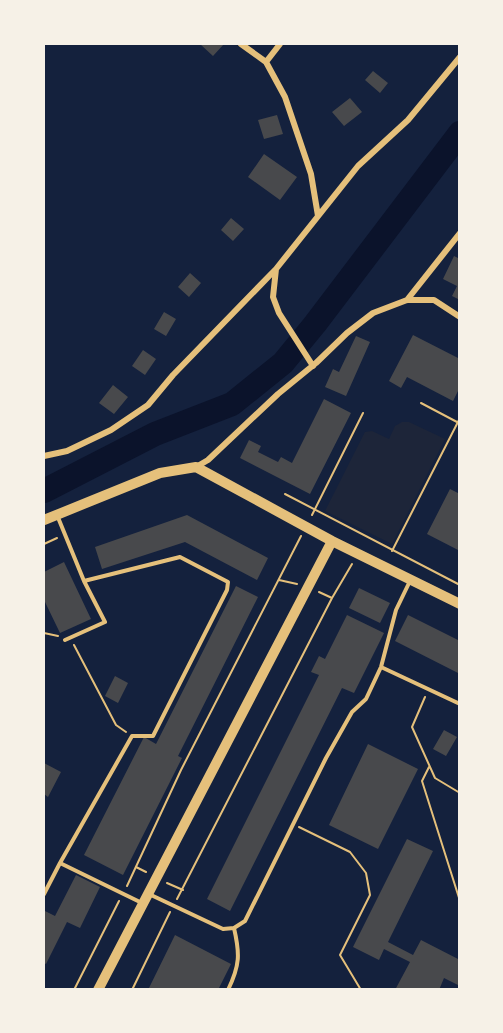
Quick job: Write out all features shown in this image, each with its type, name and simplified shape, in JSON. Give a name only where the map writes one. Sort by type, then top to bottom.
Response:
[{"type":"street","points":[[241,44],[266,62],[285,98],[310,174],[318,216]]},
{"type":"street","points":[[266,62],[280,44]]},
{"type":"street","points":[[44,456],[67,450],[111,429],[148,405],[173,375],[276,269],[358,166],[408,120],[459,57]]},
{"type":"street","points":[[407,300],[459,236]]},
{"type":"street","points":[[276,269],[273,297],[279,313],[313,366]]},
{"type":"street","points":[[44,520],[160,473],[196,467],[208,460],[278,394],[373,313],[407,300],[434,300],[459,317]]},
{"type":"street","points":[[196,467],[332,541],[459,604]]},
{"type":"street","points":[[98,990],[332,541]]},
{"type":"lane","points":[[57,515],[84,581],[105,622],[67,639]]},
{"type":"lane","points":[[44,894],[132,736],[153,736],[227,590],[228,582],[180,557],[84,581]]},
{"type":"lane","points":[[148,893],[173,907],[223,929],[234,928],[245,921],[326,758],[352,712],[366,699],[381,667],[396,610],[410,580]]},
{"type":"lane","points":[[381,667],[459,704]]},
{"type":"lane","points":[[60,864],[142,903]]},
{"type":"lane","points":[[228,990],[239,961],[234,928]]},
{"type":"path","points":[[421,403],[457,422]]},
{"type":"path","points":[[74,990],[123,894],[181,770],[363,413]]},
{"type":"path","points":[[392,551],[459,418]]},
{"type":"path","points":[[285,494],[459,585]]},
{"type":"path","points":[[44,544],[65,535]]},
{"type":"path","points":[[132,990],[332,598],[358,554]]},
{"type":"path","points":[[44,633],[67,639],[116,725],[132,736]]},
{"type":"path","points":[[429,688],[412,727],[435,778],[459,793]]},
{"type":"path","points":[[429,767],[423,781],[459,901]]},
{"type":"path","points":[[293,824],[350,852],[366,873],[370,895],[340,955],[361,990]]},
{"type":"shaded area","points":[[402,422],[409,422],[445,439],[392,544],[325,511],[365,432],[372,431],[389,439],[395,426]]},
{"type":"building","points":[[200,44],[224,44],[213,56]]},
{"type":"building","points":[[373,71],[388,83],[380,93],[365,80]]},
{"type":"building","points":[[350,98],[362,112],[344,126],[332,112]]},
{"type":"building","points":[[277,115],[283,134],[264,139],[258,120]]},
{"type":"building","points":[[264,154],[297,177],[280,200],[248,177]]},
{"type":"building","points":[[231,218],[244,229],[233,241],[221,230]]},
{"type":"building","points":[[454,256],[460,259],[460,300],[452,296],[457,286],[443,279]]},
{"type":"building","points":[[190,273],[201,283],[189,297],[178,287]]},
{"type":"building","points":[[164,312],[176,319],[166,336],[154,329]]},
{"type":"building","points":[[413,335],[460,359],[460,387],[453,401],[407,377],[401,388],[389,381]]},
{"type":"building","points":[[356,336],[370,342],[346,396],[325,387],[333,369],[339,372]]},
{"type":"building","points":[[143,350],[156,359],[145,375],[132,366]]},
{"type":"building","points":[[113,385],[128,397],[114,414],[99,403]]},
{"type":"building","points":[[324,399],[351,413],[310,494],[240,458],[249,440],[261,446],[258,452],[278,462],[281,457],[292,463]]},
{"type":"building","points":[[450,489],[460,494],[460,551],[427,534]]},
{"type":"building","points":[[187,515],[268,558],[257,580],[185,542],[102,569],[95,547]]},
{"type":"building","points":[[64,562],[91,619],[60,633],[44,603],[44,572]]},
{"type":"building","points":[[236,586],[258,597],[178,756],[182,758],[123,875],[84,855],[144,737],[156,744]]},
{"type":"building","points":[[359,588],[390,603],[380,623],[349,608]]},
{"type":"building","points":[[347,615],[384,633],[354,693],[342,688],[230,911],[207,899],[319,675],[311,672],[319,656],[325,659]]},
{"type":"building","points":[[408,615],[460,641],[460,674],[395,641]]},
{"type":"building","points":[[115,676],[128,683],[118,703],[105,696]]},
{"type":"building","points":[[444,730],[457,737],[446,756],[433,749]]},
{"type":"building","points":[[368,744],[418,769],[378,849],[329,825]]},
{"type":"building","points":[[44,763],[61,772],[48,797],[44,794]]},
{"type":"building","points":[[407,839],[433,851],[388,942],[413,955],[421,940],[460,960],[460,986],[444,978],[439,990],[395,990],[410,962],[384,949],[379,960],[353,947]]},
{"type":"building","points":[[76,875],[100,887],[80,928],[67,922],[46,964],[44,963],[44,913],[45,911],[55,916]]},
{"type":"building","points":[[175,935],[231,964],[218,990],[148,990]]},
{"type":"waterway","points":[[44,491],[155,434],[232,404],[283,363],[460,133]]}]
